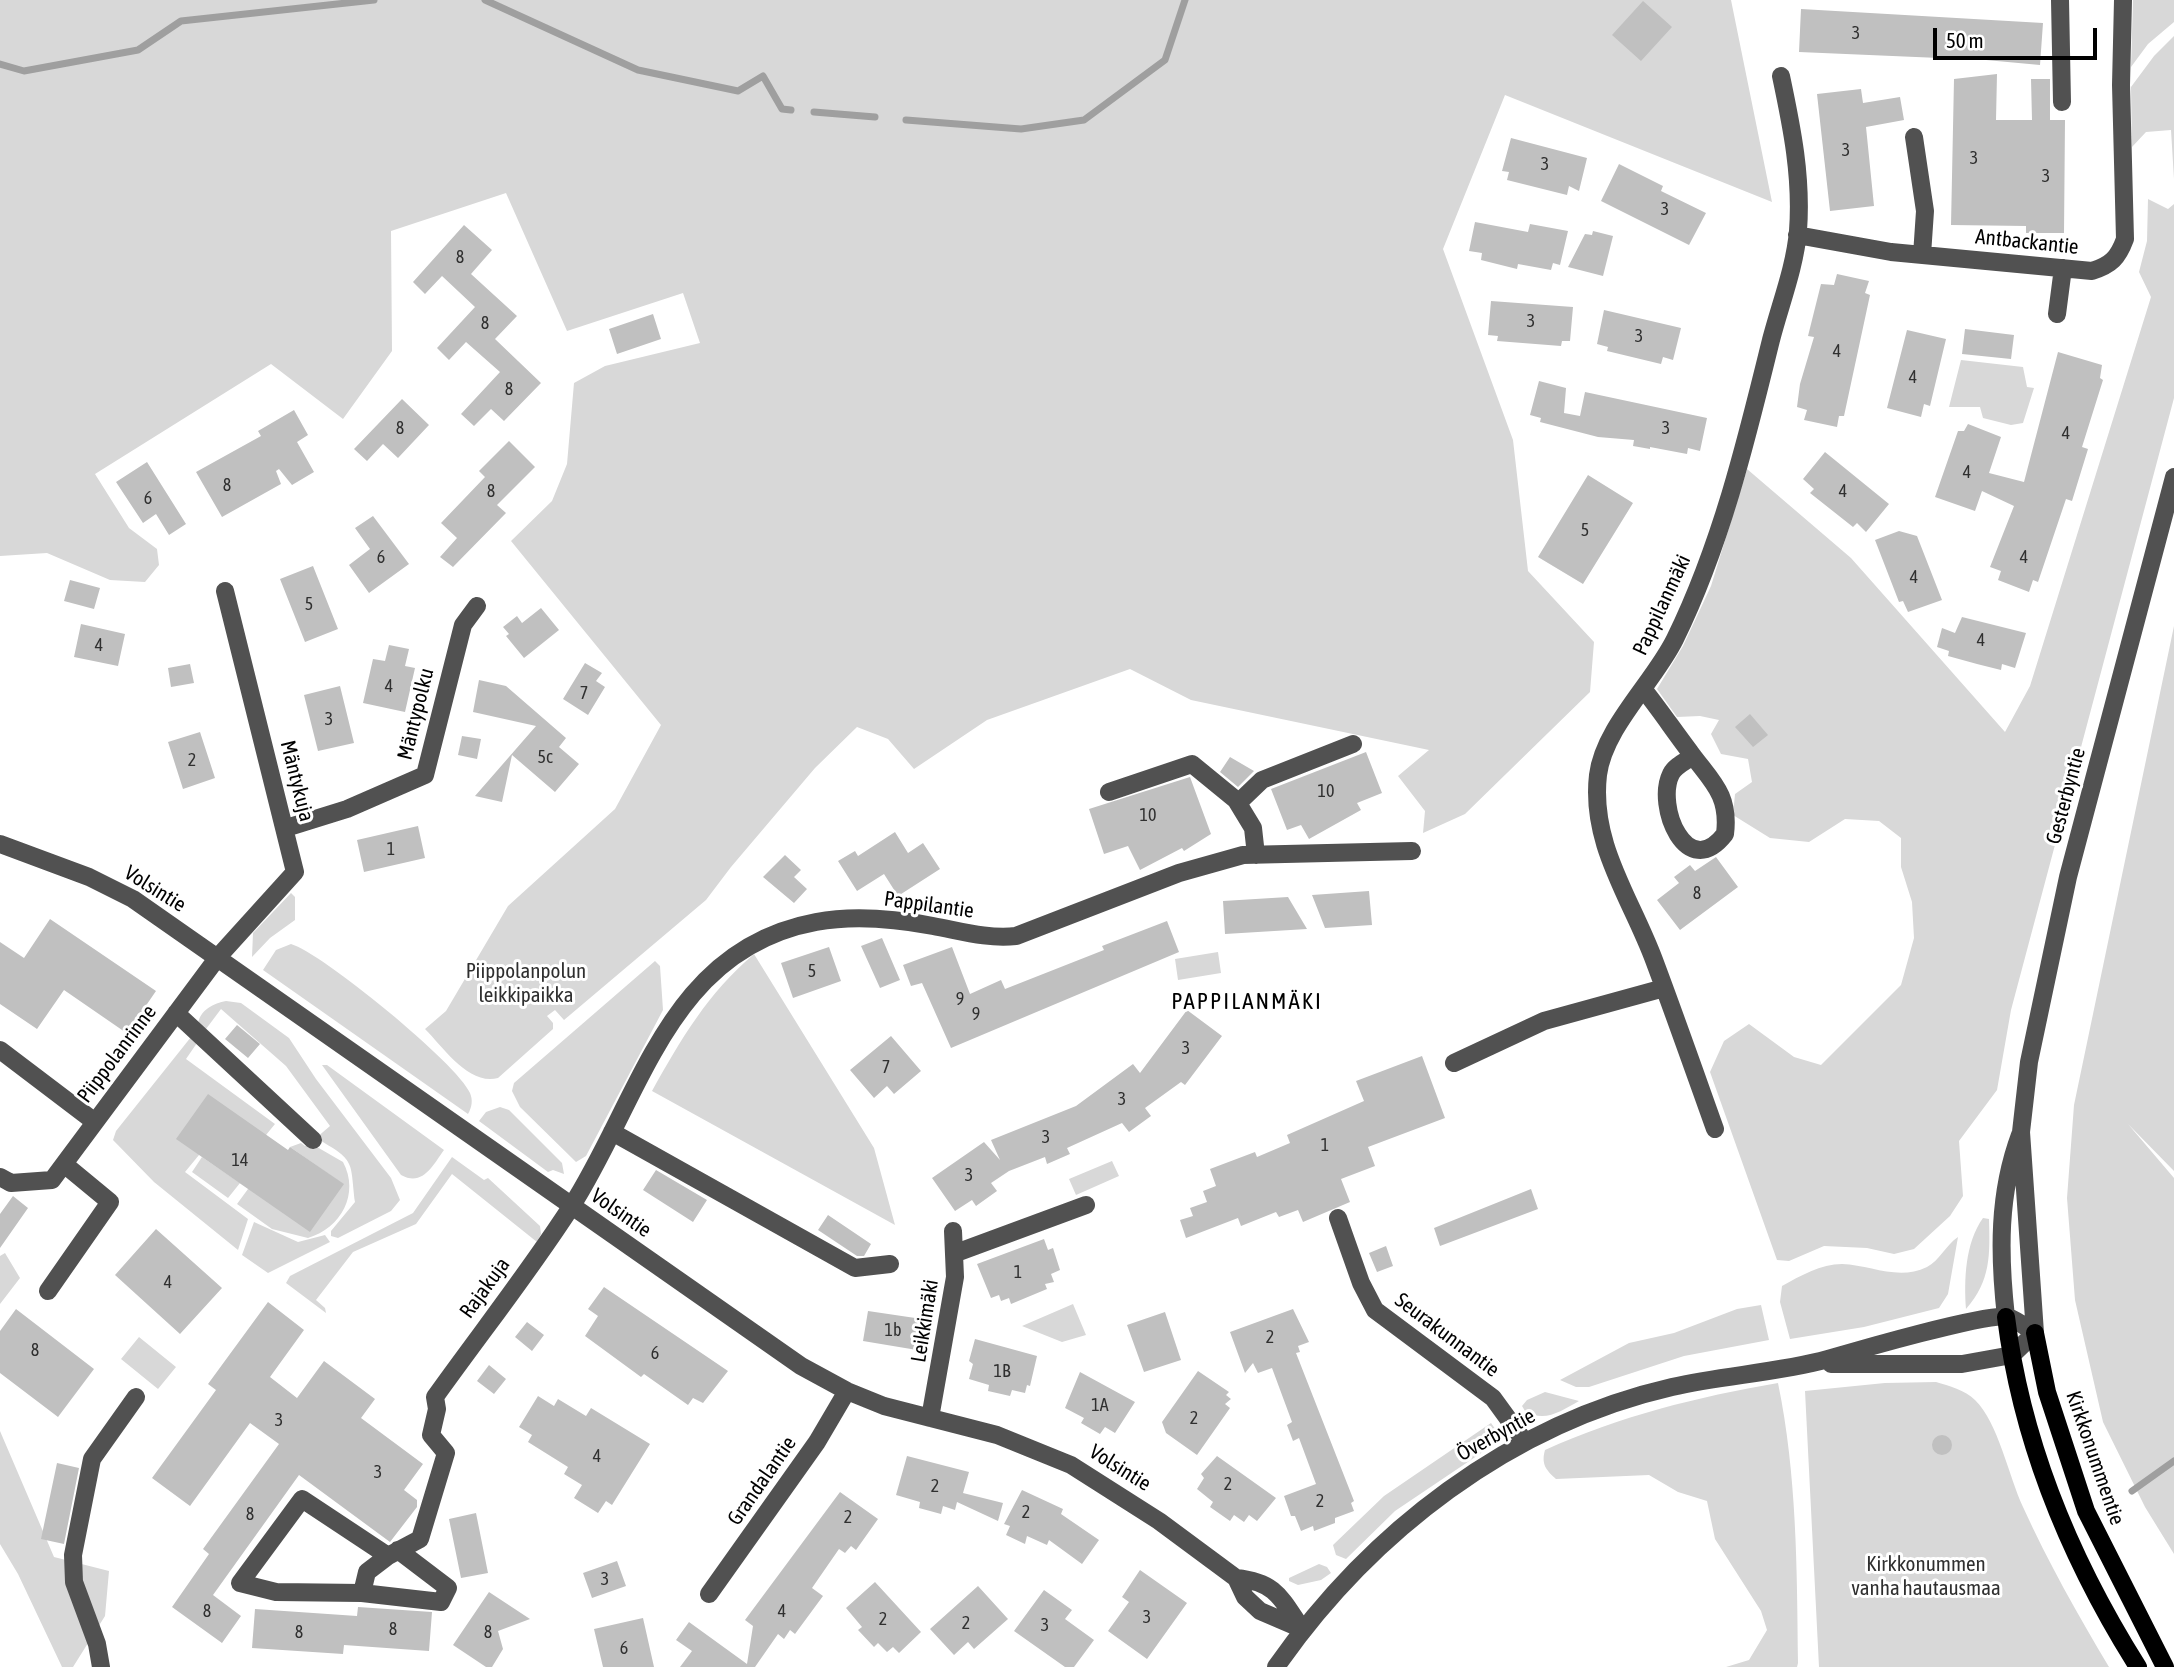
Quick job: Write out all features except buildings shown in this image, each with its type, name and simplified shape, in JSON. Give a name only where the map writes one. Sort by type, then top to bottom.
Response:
[{"type":"main road","name":"Gesterbyntie","points":[[2006,1317],[2012,1354]]},
{"type":"main road","name":"Kirkkonummentie","points":[[2035,1333],[2047,1392],[2076,1486],[2101,1544],[2165,1667]]},
{"type":"main road","points":[[2012,1354],[2024,1418],[2048,1494],[2081,1566],[2138,1667]]},
{"type":"street","points":[[2060,0],[2062,102]]},
{"type":"street","name":"Antbackantie","points":[[1797,235],[1922,255],[2092,271],[2108,266],[2120,254],[2124,239],[2121,85],[2123,0]]},
{"type":"street","name":"Pappilanmäki","points":[[1715,1129],[1664,988],[1606,853],[1597,809],[1602,756],[1674,642],[1700,584],[1735,480],[1797,235],[1797,150],[1781,76]]},
{"type":"street","points":[[1914,137],[1925,211],[1922,255]]},
{"type":"street","points":[[2057,314],[2063,268]]},
{"type":"street","name":"Gesterbyntie","points":[[2035,1333],[2029,1213],[2021,1132],[2029,1062],[2048,965],[2174,477]]},
{"type":"street","name":"Mäntykuja","points":[[218,957],[295,872],[225,591]]},
{"type":"street","name":"Mäntypolku","points":[[286,828],[347,809],[425,775],[463,625],[477,606]]},
{"type":"street","points":[[1644,690],[1693,756],[1707,770],[1724,805],[1725,834],[1711,849],[1689,848],[1680,838],[1670,816],[1667,796],[1671,774],[1693,756]]},
{"type":"street","points":[[1238,803],[1262,780],[1353,744]]},
{"type":"street","points":[[1109,792],[1192,764],[1238,803],[1253,828],[1256,855]]},
{"type":"street","name":"Volsintie","points":[[0,844],[89,877],[133,899],[779,1351],[847,1391],[997,1436],[1071,1465],[1159,1521],[1236,1578],[1245,1597],[1259,1611],[1302,1629]]},
{"type":"street","name":"Pappilantie","points":[[572,1206],[672,1017],[695,989],[751,944],[780,930],[818,921],[858,918],[928,925],[995,938],[1016,936],[1179,873],[1243,855],[1412,851]]},
{"type":"street","name":"Piippolanrinne","points":[[0,1177],[11,1183],[52,1180],[218,957]]},
{"type":"street","points":[[1454,1063],[1544,1021],[1664,988]]},
{"type":"street","points":[[177,1013],[313,1140]]},
{"type":"street","points":[[0,1050],[95,1122]]},
{"type":"street","points":[[612,1132],[855,1268],[890,1264]]},
{"type":"street","name":"Gesterbyntie","points":[[2006,1317],[2001,1258],[2002,1213],[2008,1167],[2021,1132]]},
{"type":"street","points":[[48,1291],[110,1202],[64,1164]]},
{"type":"street","points":[[956,1253],[1086,1205]]},
{"type":"street","name":"Rajakuja","points":[[393,1553],[420,1539],[446,1453],[431,1435],[438,1409],[435,1396],[572,1206]]},
{"type":"street","name":"Seurakunnantie","points":[[1338,1218],[1361,1283],[1375,1310],[1493,1398],[1525,1442]]},
{"type":"street","name":"Leikkimäki","points":[[930,1418],[947,1334],[956,1253],[953,1231]]},
{"type":"street","points":[[2006,1317],[2035,1333],[2012,1354]]},
{"type":"street","name":"Överbyntie","points":[[1276,1667],[1302,1629],[1405,1522],[1463,1479],[1525,1442],[1592,1413],[1671,1387],[1808,1364],[1937,1330],[2006,1317]]},
{"type":"street","name":"Överbyntie","points":[[1808,1364],[1962,1364],[2012,1354]]},
{"type":"street","name":"Grandalantie","points":[[709,1594],[817,1441],[847,1391]]},
{"type":"street","points":[[101,1667],[97,1644],[74,1582],[73,1555],[92,1458],[136,1397]]},
{"type":"street","points":[[302,1499],[393,1553],[448,1588],[441,1602],[362,1593],[276,1592],[240,1583],[302,1499]]},
{"type":"street","points":[[362,1593],[367,1572],[393,1553]]},
{"type":"street","name":"Volsintie","points":[[1236,1578],[1258,1581],[1275,1590],[1302,1629]]},
{"type":"green space","name":"Piippolanpolun leikkipaikka","points":[[0,0],[1731,0],[1772,202],[1505,95],[1443,249],[1513,440],[1528,571],[1594,642],[1590,692],[1465,814],[1423,833],[1425,811],[1398,776],[1429,750],[1191,700],[1130,669],[987,720],[914,769],[888,739],[857,727],[815,768],[706,900],[564,1020],[555,1010],[547,1016],[553,1023],[553,1029],[498,1078],[487,1079],[467,1071],[457,1063],[425,1029],[446,1011],[508,906],[615,809],[661,725],[511,541],[552,501],[567,464],[574,383],[605,366],[700,343],[683,293],[567,331],[506,193],[391,231],[392,351],[343,419],[271,364],[95,474],[129,528],[157,549],[159,565],[145,582],[110,580],[47,553],[0,556]]},
{"type":"green space","points":[[2133,0],[2174,0],[2174,22],[2148,44],[2131,67]]},
{"type":"green space","points":[[2174,36],[2174,179],[2171,130],[2146,132],[2132,147],[2131,87],[2154,56]]},
{"type":"green space","points":[[2148,199],[2168,209],[2174,204],[2174,398],[2011,1010],[1997,1090],[1959,1141],[1963,1196],[1950,1216],[1914,1249],[1894,1254],[1867,1248],[1824,1246],[1789,1261],[1777,1260],[1710,1072],[1724,1041],[1749,1024],[1794,1057],[1821,1065],[1901,985],[1914,938],[1912,902],[1901,867],[1901,838],[1879,821],[1845,819],[1809,842],[1770,838],[1733,815],[1735,794],[1752,782],[1748,759],[1721,754],[1711,734],[1719,720],[1700,716],[1677,717],[1657,689],[1683,646],[1711,586],[1747,469],[1851,558],[2005,732],[2030,686],[2151,297],[2139,272],[2147,241]]},
{"type":"green space","points":[[1961,360],[2023,367],[2027,387],[2034,388],[2023,423],[2011,425],[1983,418],[1980,407],[1949,407]]},
{"type":"green space","points":[[2174,626],[2174,1171],[2128,1124],[2174,1178],[2174,1554],[2145,1507],[2103,1422],[2075,1300],[2067,1198],[2074,1105]]},
{"type":"green space","points":[[291,893],[295,897],[295,920],[270,938],[252,957],[253,933]]},
{"type":"green space","points":[[291,944],[358,987],[441,1059],[470,1093],[472,1104],[468,1114],[263,970],[276,950]]},
{"type":"green space","points":[[1218,952],[1221,973],[1178,980],[1175,959]]},
{"type":"green space","points":[[754,954],[874,1148],[895,1225],[652,1091],[709,1001]]},
{"type":"green space","points":[[655,961],[660,966],[663,1010],[586,1156],[576,1162],[520,1107],[512,1091],[514,1083]]},
{"type":"green space","points":[[226,1001],[241,1003],[289,1038],[316,1079],[391,1178],[400,1200],[391,1211],[338,1238],[331,1236],[331,1231],[355,1202],[349,1163],[345,1157],[316,1138],[330,1126],[286,1066],[221,1009],[206,1029],[198,1024],[208,1008]]},
{"type":"green space","points":[[191,1037],[197,1043],[186,1059],[275,1124],[266,1135],[199,1155],[185,1172],[248,1219],[238,1250],[154,1182],[113,1140],[116,1131]]},
{"type":"green space","points":[[322,1065],[327,1065],[444,1150],[427,1173],[415,1178],[401,1175]]},
{"type":"green space","points":[[500,1107],[509,1110],[562,1163],[564,1174],[553,1170],[548,1172],[479,1121],[486,1112]]},
{"type":"green space","points":[[301,1143],[305,1146],[310,1143],[343,1162],[349,1186],[348,1197],[338,1218],[320,1233],[308,1238],[272,1229],[237,1204],[248,1189],[343,1184],[290,1147]]},
{"type":"green space","points":[[202,1157],[240,1183],[228,1198],[192,1172]]},
{"type":"green space","points":[[452,1157],[484,1180],[488,1178],[540,1226],[541,1234],[537,1242],[452,1174],[416,1224],[353,1252],[316,1300],[325,1308],[326,1313],[286,1283],[290,1276],[413,1213]]},
{"type":"green space","points":[[1112,1161],[1119,1176],[1076,1195],[1069,1179]]},
{"type":"green space","points":[[1983,1218],[1989,1219],[1987,1267],[1980,1288],[1966,1309],[1965,1286],[1969,1250]]},
{"type":"green space","points":[[254,1222],[298,1242],[325,1235],[330,1242],[268,1273],[242,1255]]},
{"type":"green space","points":[[1958,1237],[1948,1294],[1939,1308],[1864,1327],[1790,1339],[1780,1302],[1782,1286],[1811,1271],[1842,1264],[1895,1272],[1916,1271],[1931,1264]]},
{"type":"green space","points":[[5,1253],[20,1278],[0,1304],[0,1256]]},
{"type":"green space","points":[[1073,1304],[1086,1335],[1062,1342],[1022,1326]]},
{"type":"green space","points":[[1761,1305],[1769,1340],[1684,1356],[1589,1387],[1576,1387],[1560,1380],[1629,1343],[1674,1333],[1737,1309]]},
{"type":"green space","points":[[139,1337],[176,1367],[158,1389],[121,1359]]},
{"type":"green space","name":"Kirkkonummen vanha hautausmaa","points":[[1936,1382],[1967,1394],[1983,1410],[1997,1436],[2033,1528],[2109,1667],[1819,1667],[1805,1391],[1885,1383]]},
{"type":"green space","points":[[1778,1383],[1792,1487],[1798,1663],[1797,1667],[1726,1667],[1749,1660],[1767,1630],[1761,1611],[1715,1539],[1707,1501],[1678,1492],[1649,1475],[1556,1479],[1545,1466],[1544,1455],[1545,1450],[1630,1418],[1688,1401]]},
{"type":"green space","points":[[1545,1392],[1579,1401],[1546,1416],[1525,1411],[1522,1406],[1527,1400]]},
{"type":"green space","points":[[1491,1423],[1498,1433],[1496,1443],[1395,1511],[1346,1559],[1336,1555],[1333,1545],[1384,1496]]},
{"type":"green space","points":[[0,1431],[54,1557],[109,1571],[105,1616],[73,1667],[62,1667],[18,1574],[0,1544]]},
{"type":"green space","points":[[1319,1564],[1327,1567],[1331,1573],[1321,1580],[1298,1585],[1289,1581],[1289,1578]]},
{"type":"waterway","points":[[0,64],[24,71],[138,50],[181,21],[374,0]]},
{"type":"waterway","points":[[485,0],[638,70],[738,91],[763,76],[782,109],[791,110]]},
{"type":"waterway","points":[[906,120],[1021,129],[1084,120],[1165,60],[1185,0]]},
{"type":"waterway","points":[[814,112],[875,117]]},
{"type":"waterway","points":[[2132,1491],[2174,1461]]},
{"type":"district","name":"PAPPILANMÄKI","points":[[1247,1002]]}]
